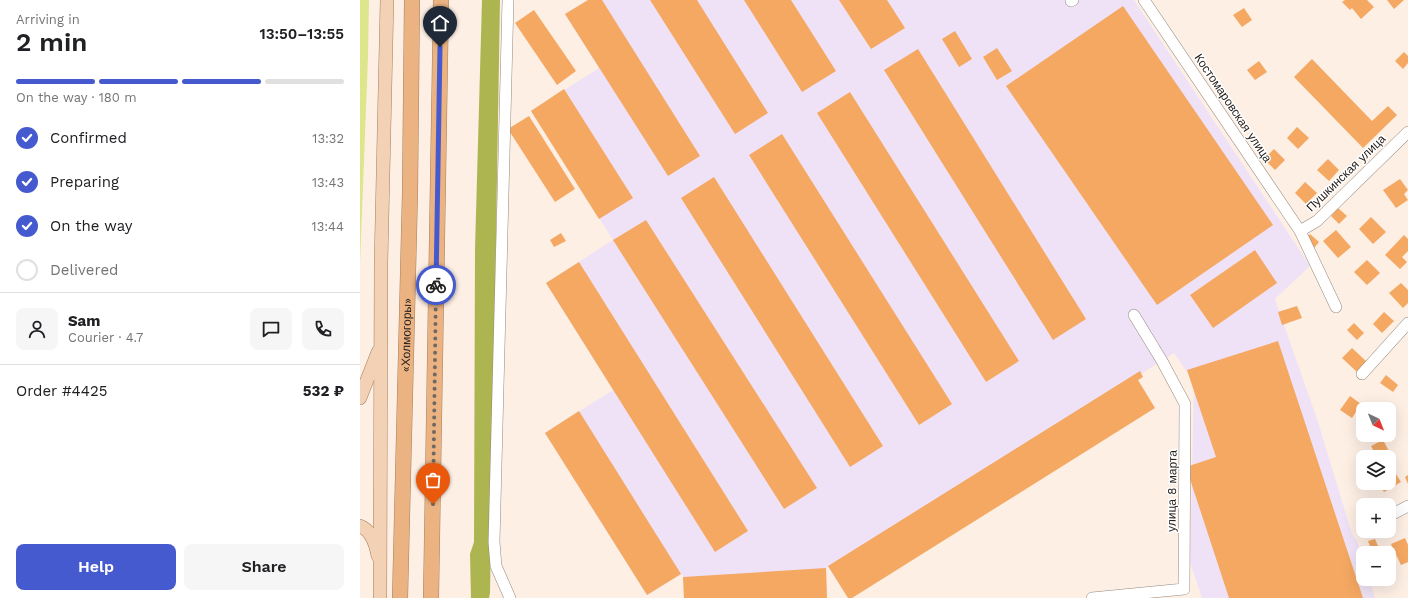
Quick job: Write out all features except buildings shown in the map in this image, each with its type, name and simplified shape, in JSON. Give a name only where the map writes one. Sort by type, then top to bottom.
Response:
[{"type":"highway","name":"«Холмогоры»","points":[[400,598],[410,192],[412,0]]},
{"type":"highway","points":[[431,598],[441,0]]},
{"type":"main road","points":[[380,598],[381,341],[387,0]]},
{"type":"main road","points":[[360,398],[381,341]]},
{"type":"main road","points":[[360,526],[375,543],[381,568]]},
{"type":"street","points":[[508,0],[494,542],[496,566],[510,598]]},
{"type":"street","name":"Костомаровская улица","points":[[1144,0],[1300,231],[1336,307]]},
{"type":"street","name":"Пушкинская улица","points":[[1300,231],[1317,221],[1408,132]]},
{"type":"street","name":"улица 8 марта","points":[[1092,598],[1184,589],[1185,404],[1162,361],[1134,315]]},
{"type":"street","points":[[1362,374],[1408,323]]},
{"type":"street","points":[[1396,512],[1408,506]]},
{"type":"shaded area","points":[[588,0],[1134,0],[1310,266],[1275,299],[1318,422],[1352,534],[1359,546],[1356,546],[1356,586],[1371,586],[1375,598],[1202,598],[1190,562],[1194,382],[1174,353],[1141,374],[1143,377],[852,598],[848,598],[828,567],[826,568],[827,598],[684,598],[683,577],[681,574],[647,595],[545,433],[613,390],[546,283],[613,240],[531,111],[599,68],[565,14]]},
{"type":"green space","points":[[360,0],[369,0],[360,264]]},
{"type":"green space","points":[[482,0],[500,0],[490,593],[489,598],[471,598],[470,554],[474,542],[475,249]]},
{"type":"way so far","points":[[433,504],[436,285]]},
{"type":"route","points":[[436,285],[440,47]]}]
